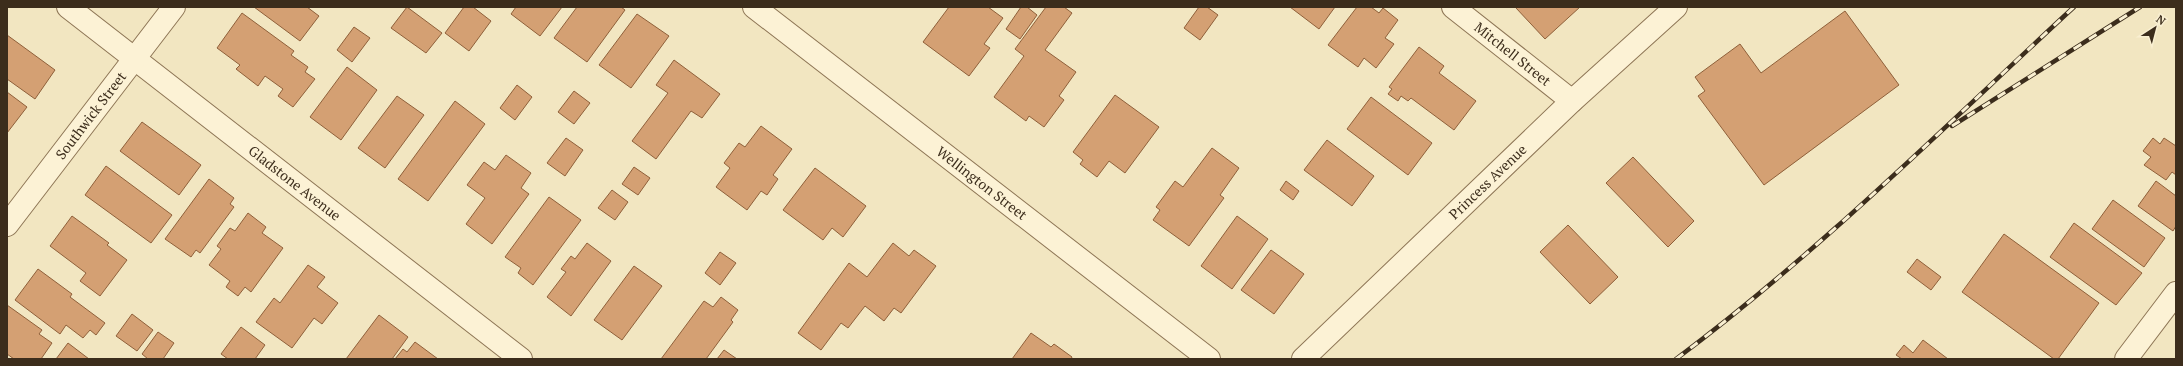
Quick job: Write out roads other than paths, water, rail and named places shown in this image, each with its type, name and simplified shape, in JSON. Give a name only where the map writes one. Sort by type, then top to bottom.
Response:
[{"type":"street","name":"Gladstone Avenue","points":[[68,7],[521,359]]},
{"type":"street","name":"Southwick Street","points":[[7,225],[136,59],[174,7]]},
{"type":"street","name":"Wellington Street","points":[[754,7],[1210,359]]},
{"type":"street","name":"Mitchell Street","points":[[1453,7],[1572,101]]},
{"type":"street","name":"Princess Avenue","points":[[1303,359],[1572,101],[1676,7]]},
{"type":"street","points":[[2126,359],[2176,293]]},
{"type":"railway","points":[[1676,359],[1729,318],[1830,233],[2074,7]]},
{"type":"railway","points":[[1952,126],[2140,7]]}]
